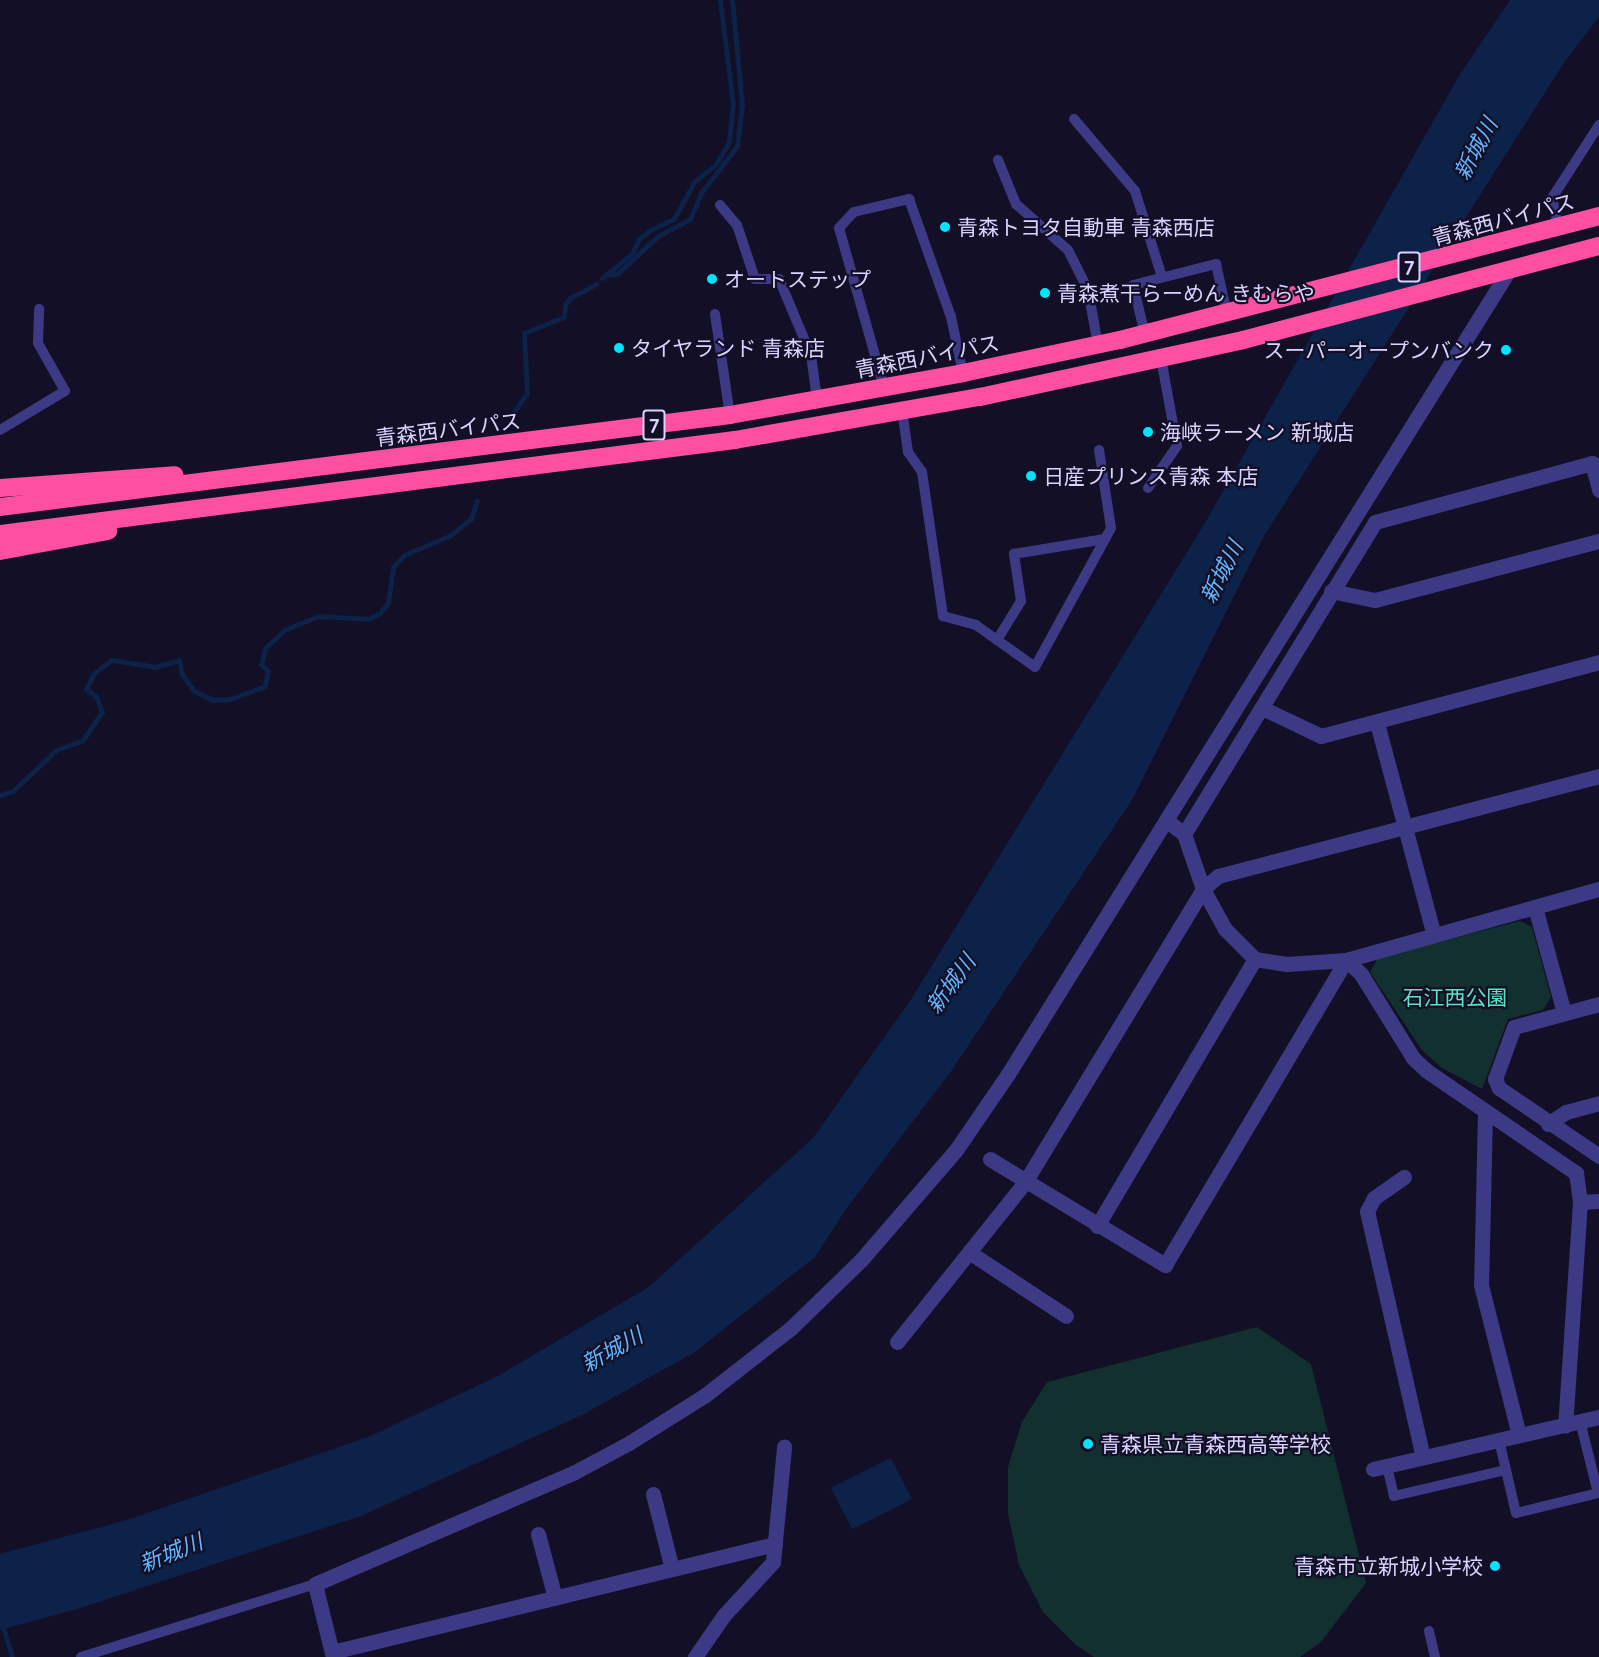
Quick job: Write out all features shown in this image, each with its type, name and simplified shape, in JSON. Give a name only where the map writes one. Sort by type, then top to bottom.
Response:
[{"type":"highway","name":"青森西バイパス","points":[[0,507],[730,415],[963,373],[1098,345],[1227,314],[1599,216]]},
{"type":"highway","name":"7","points":[[0,534],[735,440],[902,410],[1278,332],[1599,246]]},
{"type":"highway","points":[[0,488],[101,478],[301,470]]},
{"type":"highway","points":[[0,551],[236,505]]},
{"type":"street","points":[[775,1544],[332,1655],[315,1584],[573,1473],[704,1396],[791,1328],[861,1260],[956,1150],[1166,820],[1502,272]]},
{"type":"street","points":[[1184,834],[1375,522],[1592,464],[1599,490]]},
{"type":"street","points":[[1331,591],[1375,600],[1599,541]]},
{"type":"street","points":[[1262,708],[1321,736],[1599,663]]},
{"type":"street","points":[[1377,723],[1434,936]]},
{"type":"street","points":[[897,1342],[1025,1182],[1203,889],[1218,876],[1599,776]]},
{"type":"street","points":[[1166,820],[1184,834],[1203,889],[1225,929],[1255,959],[1287,964],[1346,960],[1599,889]]},
{"type":"street","points":[[1535,907],[1564,1013]]},
{"type":"street","points":[[1097,1226],[1255,959]]},
{"type":"street","points":[[1346,960],[1361,974],[1413,1058],[1485,1113],[1576,1173],[1580,1202],[1573,1423]]},
{"type":"street","points":[[990,1159],[1097,1226],[1165,1265],[1346,960]]},
{"type":"street","points":[[1599,1004],[1514,1027],[1495,1079],[1498,1088],[1548,1124],[1599,1156]]},
{"type":"street","points":[[1548,1124],[1566,1112],[1599,1103]]},
{"type":"street","points":[[1485,1113],[1481,1284],[1519,1435]]},
{"type":"street","points":[[1404,1177],[1374,1198],[1367,1211],[1424,1457]]},
{"type":"street","points":[[1580,1202],[1599,1201]]},
{"type":"street","points":[[969,1252],[1066,1316]]},
{"type":"street","points":[[1380,1468],[1599,1417]]},
{"type":"street","points":[[695,1657],[724,1615],[773,1562],[784,1447]]},
{"type":"street","points":[[653,1494],[672,1569]]},
{"type":"street","points":[[538,1534],[555,1598]]},
{"type":"lane","points":[[1074,119],[1135,191],[1162,278]]},
{"type":"lane","points":[[1558,228],[1552,198],[1599,125]]},
{"type":"lane","points":[[998,160],[1016,204],[1068,250],[1088,290],[1098,345]]},
{"type":"lane","points":[[884,387],[839,228],[854,212],[909,200],[951,317],[963,373]]},
{"type":"lane","points":[[720,205],[737,225],[755,279],[779,279],[811,355],[817,399]]},
{"type":"lane","points":[[1145,334],[1133,285],[1216,264],[1227,314]]},
{"type":"lane","points":[[0,430],[65,391],[38,342],[39,309]]},
{"type":"lane","points":[[715,314],[730,415]]},
{"type":"lane","points":[[1149,488],[1177,446],[1161,358]]},
{"type":"lane","points":[[902,410],[908,452],[922,472],[943,616],[976,625],[1035,667],[1111,528],[1099,450]]},
{"type":"lane","points":[[997,640],[1021,601],[1014,554],[1105,539]]},
{"type":"lane","points":[[1499,1440],[1516,1513],[1598,1496],[1573,1423]]},
{"type":"lane","points":[[1380,1468],[1394,1497],[1506,1470]]},
{"type":"lane","points":[[81,1657],[315,1584]]},
{"type":"lane","points":[[1429,1631],[1435,1657]]},
{"type":"green space","name":"石江西公園","points":[[1520,921],[1532,927],[1551,997],[1543,1010],[1508,1019],[1482,1089],[1442,1068],[1422,1050],[1370,972],[1378,958]]},
{"type":"green space","points":[[1257,1327],[1311,1364],[1366,1583],[1321,1642],[1300,1657],[1094,1657],[1076,1645],[1043,1612],[1019,1565],[1008,1514],[1008,1467],[1022,1422],[1047,1382]]},
{"type":"water","name":"新城川","points":[[1510,0],[1599,0],[1599,17],[1565,61],[1264,536],[1132,800],[952,1070],[846,1209],[815,1257],[695,1352],[582,1415],[361,1516],[77,1609],[0,1630],[0,1554],[127,1520],[368,1437],[498,1376],[649,1287],[813,1138],[910,1001],[1205,523],[1459,76]]},
{"type":"water","points":[[891,1458],[912,1499],[852,1529],[831,1488]]},
{"type":"waterway","points":[[602,278],[632,254],[639,239],[650,230],[674,219],[694,182],[716,164],[729,142],[733,105],[720,0]]},
{"type":"waterway","points":[[605,275],[617,274],[658,236],[690,219],[701,193],[737,146],[742,105],[732,0]]},
{"type":"waterway","points":[[513,413],[527,393],[524,333],[564,317],[565,305],[570,298],[596,284]]},
{"type":"waterway","points":[[0,795],[13,791],[56,750],[83,740],[102,712],[96,696],[86,689],[94,673],[112,660],[155,667],[179,660],[182,674],[194,691],[213,700],[230,699],[265,686],[268,671],[261,665],[265,648],[284,630],[319,616],[369,619],[380,613],[388,603],[393,567],[404,555],[449,536],[471,519],[477,501]]},
{"type":"waterway","points":[[0,1617],[12,1657]]},
{"type":"place","name":"青森トヨタ自動車 青森西店","points":[[945,227]]},
{"type":"place","name":"オートステップ","points":[[712,279]]},
{"type":"place","name":"青森煮干らーめん きむらや","points":[[1045,293]]},
{"type":"place","name":"タイヤランド 青森店","points":[[619,348]]},
{"type":"place","name":"スーパーオープンバンク","points":[[1506,350]]},
{"type":"place","name":"海峡ラーメン 新城店","points":[[1148,432]]},
{"type":"place","name":"日産プリンス青森 本店","points":[[1031,476]]},
{"type":"place","name":"青森県立青森西高等学校","points":[[1088,1444]]},
{"type":"place","name":"青森市立新城小学校","points":[[1495,1566]]}]
